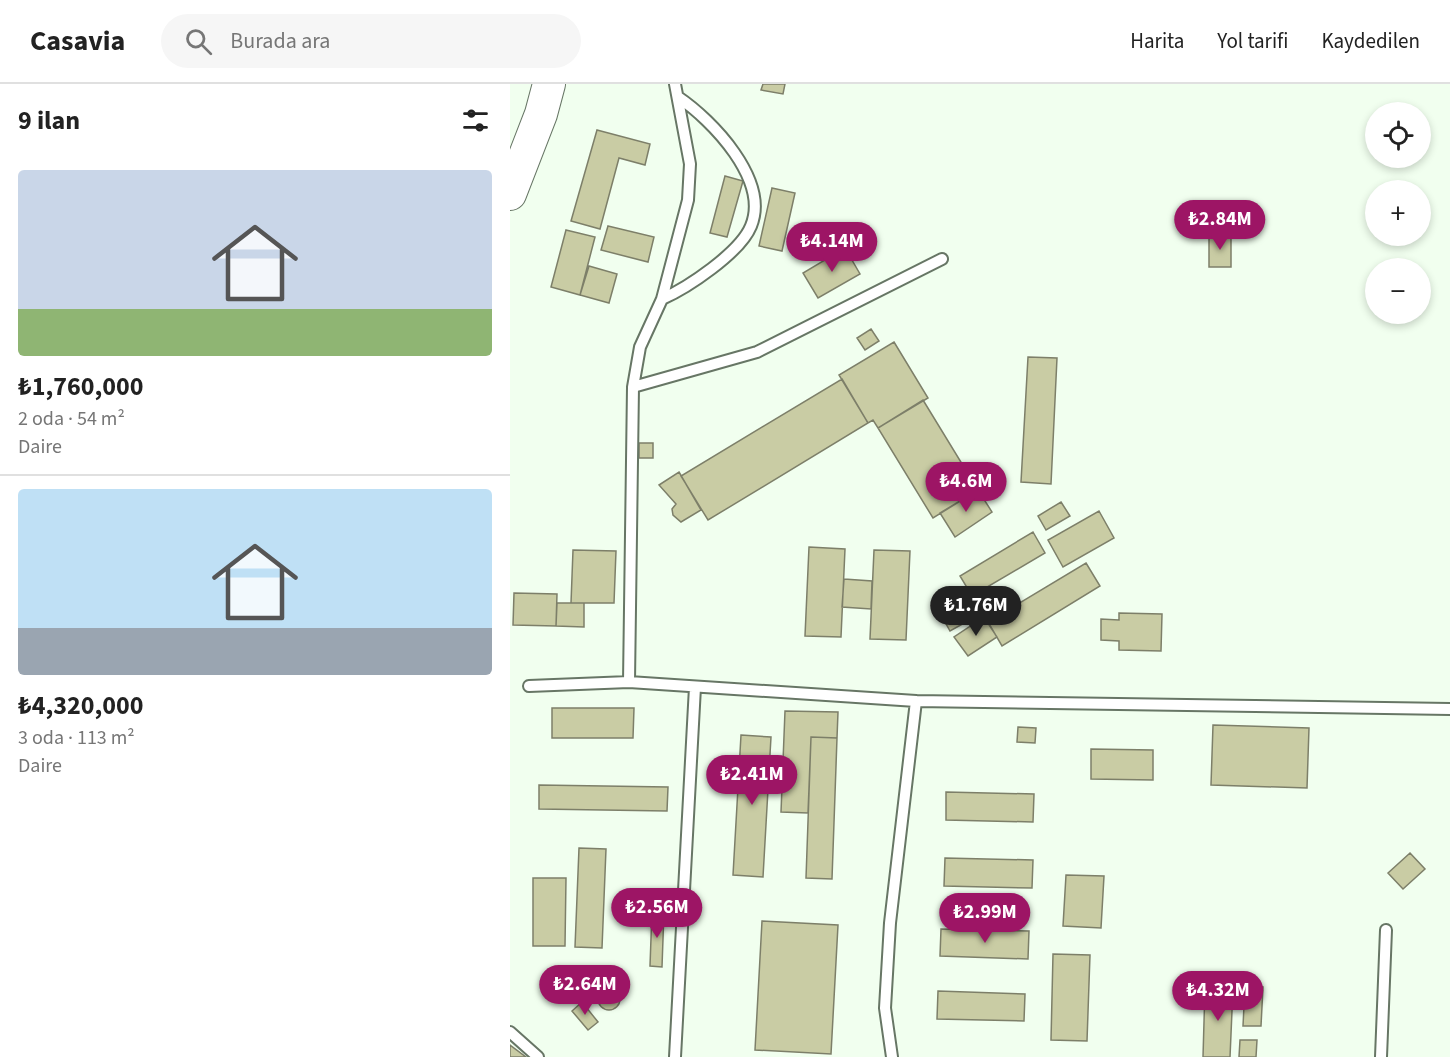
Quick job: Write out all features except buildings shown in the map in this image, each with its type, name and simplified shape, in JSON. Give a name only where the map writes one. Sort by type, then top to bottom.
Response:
[{"type":"main road","points":[[510,194],[541,114],[549,84]]},
{"type":"lane","points":[[629,682],[633,387],[640,347],[662,299],[688,200],[690,164],[675,84]]},
{"type":"lane","points":[[662,299],[678,292],[732,250],[751,227],[755,202],[746,172],[720,134],[698,111],[678,97]]},
{"type":"lane","points":[[633,387],[757,352],[942,259]]},
{"type":"lane","points":[[529,686],[629,682],[916,701],[1450,709]]},
{"type":"lane","points":[[675,1057],[695,687]]},
{"type":"lane","points":[[892,1057],[885,1008],[890,923],[916,701]]},
{"type":"lane","points":[[1381,1057],[1386,930]]},
{"type":"lane","points":[[510,1032],[538,1057]]}]
